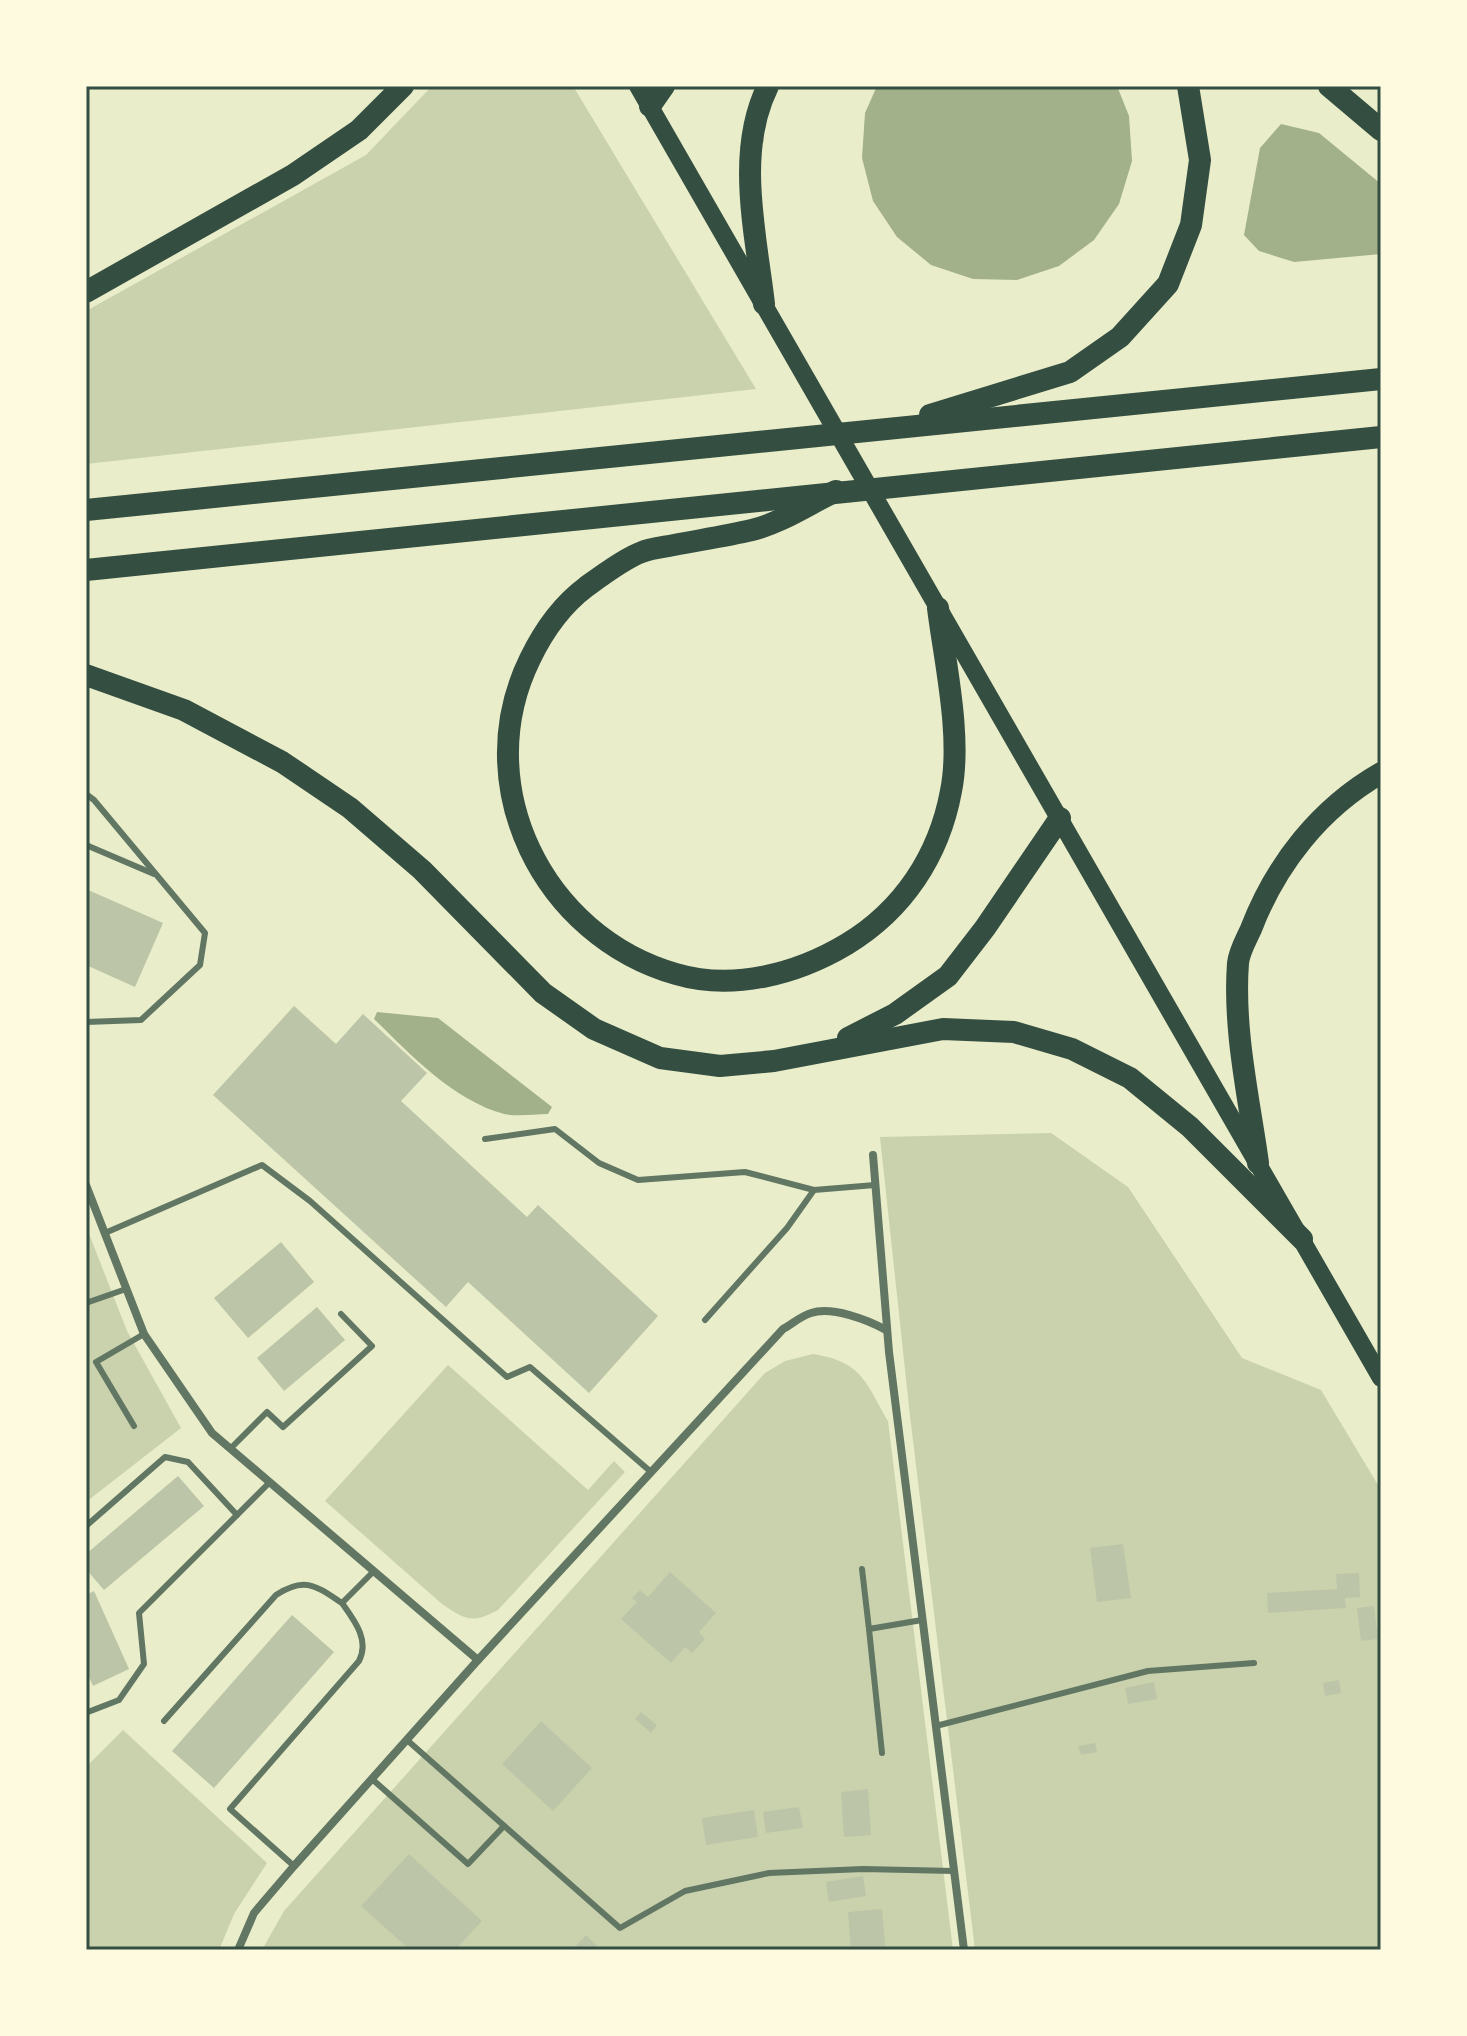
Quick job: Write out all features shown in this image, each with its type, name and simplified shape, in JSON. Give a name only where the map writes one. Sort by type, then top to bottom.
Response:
[{"type":"highway","points":[[86,292],[293,175],[359,130],[403,86]]},
{"type":"highway","points":[[650,106],[664,86]]},
{"type":"highway","points":[[764,304],[749,164],[761,101],[768,86]]},
{"type":"highway","points":[[879,430],[1070,372],[1130,327],[1168,284],[1191,225],[1200,160],[1188,86]]},
{"type":"highway","points":[[1329,86],[1381,130]]},
{"type":"highway","points":[[86,510],[1381,379]]},
{"type":"highway","points":[[86,570],[1381,437]]},
{"type":"highway","points":[[836,491],[756,529],[642,551],[584,588],[544,631],[517,686],[510,712],[509,771],[513,804],[524,838],[560,900],[582,924],[611,946],[646,964],[678,975],[714,980],[754,978],[794,970],[826,957],[875,924],[909,891],[929,858],[943,826],[952,788],[954,747],[938,608]]},
{"type":"highway","points":[[86,675],[184,710],[282,762],[350,808],[422,870],[543,993],[594,1029],[660,1058],[720,1066],[774,1061],[943,1029],[1014,1032],[1072,1049],[1130,1078],[1190,1127],[1302,1239]]},
{"type":"highway","points":[[1258,1163],[1239,1025],[1238,960],[1261,902],[1303,837],[1352,790],[1381,773]]},
{"type":"highway","points":[[826,1050],[895,1014],[948,976],[985,928],[1060,818]]},
{"type":"main road","points":[[638,86],[1381,1378]]},
{"type":"street","points":[[873,1155],[886,1330],[964,1950]]},
{"type":"street","points":[[86,1185],[144,1334],[212,1433],[478,1660]]},
{"type":"street","points":[[238,1950],[254,1913],[294,1866],[478,1660],[783,1329],[813,1312],[839,1313],[868,1320],[886,1330]]},
{"type":"lane","points":[[86,794],[205,933],[200,965],[141,1020],[86,1022]]},
{"type":"lane","points":[[86,845],[157,876]]},
{"type":"lane","points":[[485,1139],[555,1129],[599,1163],[638,1180],[745,1172],[814,1190],[875,1185]]},
{"type":"lane","points":[[105,1233],[262,1165],[310,1201],[507,1377],[530,1367],[651,1472]]},
{"type":"lane","points":[[705,1320],[787,1228],[814,1190]]},
{"type":"lane","points":[[86,1303],[126,1289]]},
{"type":"lane","points":[[230,1449],[267,1412],[283,1427],[372,1346],[341,1314]]},
{"type":"lane","points":[[134,1426],[96,1362],[144,1334]]},
{"type":"lane","points":[[86,1526],[165,1457],[188,1462],[237,1515]]},
{"type":"lane","points":[[86,1710],[88,1712],[119,1700],[144,1664],[139,1613],[270,1482]]},
{"type":"lane","points":[[862,1569],[882,1753]]},
{"type":"lane","points":[[342,1603],[374,1571]]},
{"type":"lane","points":[[164,1721],[276,1595],[289,1586],[301,1583],[313,1586],[342,1603],[360,1633],[362,1654],[353,1669],[230,1809],[294,1866]]},
{"type":"lane","points":[[869,1629],[922,1620]]},
{"type":"lane","points":[[936,1726],[1148,1671],[1254,1663]]},
{"type":"lane","points":[[407,1740],[620,1928],[685,1891],[769,1873],[863,1869],[954,1871]]},
{"type":"lane","points":[[372,1779],[468,1864],[504,1826]]},
{"type":"shaded area","points":[[432,86],[573,86],[756,389],[86,464],[86,311],[366,155]]},
{"type":"shaded area","points":[[877,86],[1117,86],[1129,116],[1132,161],[1119,204],[1094,240],[1059,266],[1017,280],[973,279],[931,265],[897,237],[873,201],[862,158],[865,113]]},
{"type":"shaded area","points":[[1281,124],[1319,133],[1381,184],[1381,254],[1294,262],[1259,251],[1244,235],[1260,148]]},
{"type":"shaded area","points":[[377,1012],[438,1018],[552,1107],[548,1114],[509,1115],[467,1098],[434,1075],[403,1047],[374,1019]]},
{"type":"shaded area","points":[[1051,1133],[1128,1187],[1242,1358],[1321,1390],[1381,1490],[1381,1950],[975,1950],[910,1416],[880,1137]]},
{"type":"shaded area","points":[[86,1226],[127,1331],[181,1428],[86,1502]]},
{"type":"shaded area","points":[[813,1354],[852,1368],[867,1384],[888,1421],[953,1950],[262,1950],[284,1911],[765,1373],[785,1361]]},
{"type":"shaded area","points":[[448,1365],[588,1490],[614,1461],[625,1472],[498,1610],[475,1618],[463,1617],[442,1604],[325,1501]]},
{"type":"shaded area","points":[[123,1730],[267,1863],[234,1914],[219,1950],[86,1950],[86,1767]]},
{"type":"building","points":[[86,889],[163,923],[135,987],[86,965]]},
{"type":"building","points":[[294,1006],[336,1044],[363,1014],[427,1073],[401,1101],[527,1217],[538,1205],[658,1316],[589,1393],[468,1282],[446,1307],[213,1095]]},
{"type":"building","points":[[281,1242],[314,1282],[248,1338],[214,1298]]},
{"type":"building","points":[[317,1307],[345,1340],[284,1391],[257,1358]]},
{"type":"building","points":[[178,1476],[204,1506],[104,1590],[86,1569],[86,1554]]},
{"type":"building","points":[[1123,1544],[1131,1598],[1097,1602],[1090,1548]]},
{"type":"building","points":[[670,1572],[716,1613],[699,1632],[705,1639],[692,1653],[685,1647],[671,1663],[621,1619],[637,1602],[632,1598],[640,1590],[648,1597]]},
{"type":"building","points":[[1359,1573],[1360,1597],[1345,1598],[1346,1608],[1268,1613],[1267,1593],[1337,1589],[1336,1574]]},
{"type":"building","points":[[94,1591],[129,1669],[93,1686],[86,1670],[86,1595]]},
{"type":"building","points":[[1374,1606],[1378,1639],[1361,1641],[1357,1608]]},
{"type":"building","points":[[292,1615],[334,1652],[214,1788],[172,1751]]},
{"type":"building","points":[[1339,1680],[1341,1693],[1325,1696],[1323,1683]]},
{"type":"building","points":[[1154,1682],[1157,1699],[1128,1704],[1125,1688]]},
{"type":"building","points":[[641,1712],[657,1725],[651,1733],[635,1719]]},
{"type":"building","points":[[541,1721],[592,1768],[553,1811],[502,1764]]},
{"type":"building","points":[[1095,1743],[1097,1752],[1081,1755],[1078,1746]]},
{"type":"building","points":[[868,1789],[871,1835],[844,1837],[841,1792]]},
{"type":"building","points":[[799,1807],[803,1828],[766,1833],[763,1812]]},
{"type":"building","points":[[754,1810],[758,1837],[706,1845],[702,1818]]},
{"type":"building","points":[[409,1854],[482,1921],[455,1950],[410,1950],[361,1906]]},
{"type":"building","points":[[863,1876],[866,1896],[829,1902],[826,1882]]},
{"type":"building","points":[[882,1909],[885,1946],[851,1949],[848,1912]]},
{"type":"building","points":[[586,1935],[601,1950],[572,1950]]}]
